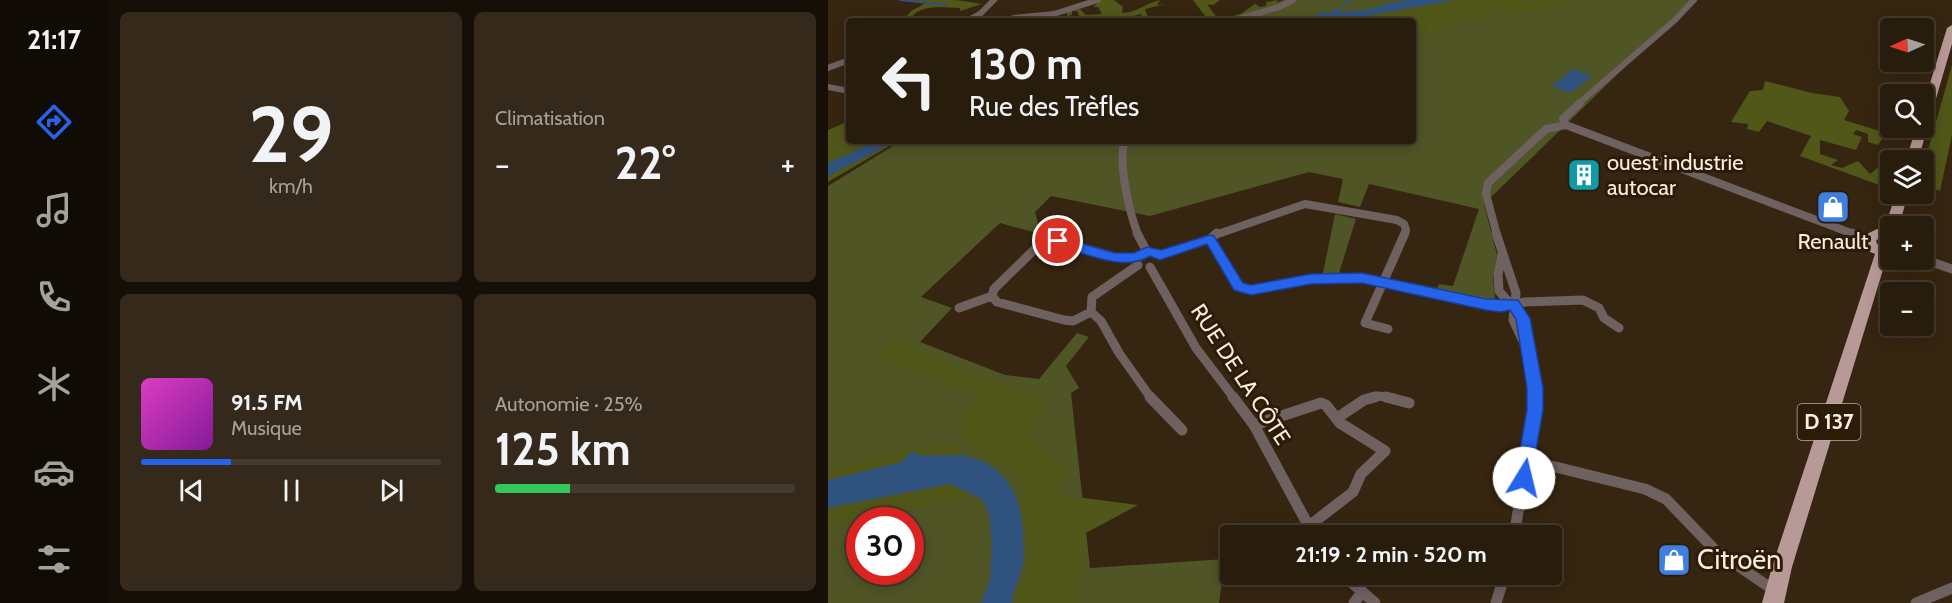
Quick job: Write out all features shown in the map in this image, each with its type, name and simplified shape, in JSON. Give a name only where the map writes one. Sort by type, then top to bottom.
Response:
[{"type":"main road","points":[[1934,89],[1952,28]]},
{"type":"main road","points":[[1868,238],[1873,248],[1880,244]]},
{"type":"main road","name":"D 137","points":[[1774,597],[1880,268]]},
{"type":"street","points":[[974,18],[980,15],[994,0]]},
{"type":"street","points":[[1014,18],[1054,14],[1098,0]]},
{"type":"street","points":[[1242,18],[1279,7],[1293,0]]},
{"type":"street","points":[[1566,125],[1563,119],[1566,115],[1675,20],[1694,0]]},
{"type":"street","points":[[828,68],[846,61]]},
{"type":"street","points":[[828,87],[846,90]]},
{"type":"street","points":[[1516,525],[1535,410],[1533,372],[1524,343],[1513,320],[1516,293],[1502,254],[1486,194],[1488,183],[1546,129],[1566,125],[1868,238]]},
{"type":"street","points":[[1124,144],[1122,149],[1129,205],[1138,238],[1147,252]]},
{"type":"street","points":[[1182,430],[1167,420],[1111,341],[1099,317],[1091,312],[1089,304],[1092,297],[1147,252],[1152,251],[1160,255],[1210,239],[1218,232],[1305,204],[1397,220],[1404,224],[1406,230],[1365,323],[1388,329]]},
{"type":"street","points":[[1210,239],[1239,287],[1251,290],[1311,279],[1362,278],[1486,305],[1583,300],[1599,309],[1604,318],[1619,328]]},
{"type":"street","points":[[992,296],[994,289],[1037,247],[1046,242],[1058,241],[1150,267],[1156,264],[1160,255]]},
{"type":"street","points":[[1502,254],[1498,285],[1502,296],[1513,304]]},
{"type":"street","points":[[1934,263],[1952,269]]},
{"type":"street","name":"RUE DE LA CÔTE","points":[[1150,267],[1196,348],[1254,425],[1309,525]]},
{"type":"street","points":[[959,308],[992,296]]},
{"type":"street","points":[[992,296],[997,302],[1064,321],[1073,321],[1091,312]]},
{"type":"street","points":[[1337,418],[1367,397],[1388,396],[1409,403]]},
{"type":"street","points":[[1254,425],[1321,404],[1326,405],[1337,418],[1384,451],[1361,474],[1353,492],[1318,525]]},
{"type":"street","points":[[1527,460],[1645,489],[1666,499],[1715,550],[1774,597]]},
{"type":"street","points":[[1349,585],[1358,598],[1375,603]]},
{"type":"street","points":[[1496,603],[1502,585]]},
{"type":"street","points":[[1916,603],[1952,588]]},
{"type":"green space","points":[[901,0],[956,0],[982,4],[960,11],[960,8],[925,9],[918,11],[911,18],[905,18],[911,11],[926,3]]},
{"type":"green space","points":[[1101,0],[1114,0],[1123,7],[1122,13],[1160,0],[1157,5],[1165,4],[1145,9],[1148,18],[1142,18],[1141,14],[1127,18],[1080,18],[1077,11],[1072,11],[1072,15],[1067,16],[1067,12],[1080,9],[1086,15],[1102,14],[1098,7],[1093,7]]},
{"type":"green space","points":[[1193,0],[1220,0],[1213,5],[1207,4],[1217,18],[1207,18]]},
{"type":"green space","points":[[1278,0],[1265,10],[1236,18],[1217,18],[1239,15],[1255,4],[1260,7],[1267,6],[1266,2]]},
{"type":"green space","points":[[1284,0],[1694,0],[1484,204],[1497,255],[1493,279],[1495,298],[1487,301],[1436,290],[1439,284],[1453,286],[1479,209],[1369,184],[1360,207],[1338,202],[1343,179],[1309,172],[1150,216],[1051,196],[1035,212],[1039,227],[1033,232],[1000,223],[921,297],[952,308],[920,342],[1005,375],[1039,379],[1077,333],[1089,337],[1066,366],[1079,388],[1071,393],[1090,568],[1220,559],[1221,585],[1219,603],[828,603],[828,186],[896,144],[1416,144],[1416,18],[1227,18]]},
{"type":"green space","points":[[1463,0],[1573,0],[1553,8],[1509,15],[1496,8],[1482,12],[1494,18],[1463,21],[1416,38],[1416,18],[1349,18],[1387,12],[1397,13],[1413,7]]},
{"type":"green space","points":[[1952,65],[1952,135],[1940,191],[1934,189],[1934,150],[1928,150],[1931,138],[1934,138],[1934,129]]},
{"type":"green space","points":[[1765,81],[1812,93],[1840,97],[1849,111],[1844,120],[1880,131],[1880,138],[1883,138],[1878,145],[1868,142],[1868,134],[1856,130],[1853,134],[1862,137],[1856,150],[1820,140],[1820,154],[1838,160],[1831,165],[1842,168],[1858,161],[1870,174],[1880,166],[1880,185],[1800,156],[1811,136],[1767,121],[1759,132],[1747,129],[1748,124],[1731,122],[1750,91],[1763,90]]},
{"type":"green space","points":[[846,122],[846,144],[893,144],[828,182],[828,130]]},
{"type":"green space","points":[[1335,214],[1356,219],[1339,273],[1323,273]]},
{"type":"green space","points":[[894,338],[970,374],[1048,400],[1030,439],[1070,469],[1053,494],[1138,505],[1084,534],[1079,603],[1016,603],[1030,554],[1019,478],[956,435],[977,396],[873,356]]},
{"type":"green space","points":[[958,444],[964,498],[923,507],[846,507],[846,524],[828,528],[828,470],[908,448]]},
{"type":"water","points":[[1412,0],[1454,0],[1355,18],[1309,18],[1316,16],[1317,13],[1330,13],[1334,9],[1340,10],[1337,13],[1372,9],[1389,3]]},
{"type":"water","points":[[1573,69],[1592,76],[1571,93],[1552,86]]},
{"type":"water","points":[[869,144],[890,144],[828,176],[828,163]]},
{"type":"water","points":[[912,451],[922,455],[970,457],[984,462],[1004,478],[1012,488],[1020,512],[1023,560],[1011,603],[981,603],[990,580],[992,544],[989,514],[982,499],[950,484],[828,508],[828,480],[902,462]]},
{"type":"waterway","points":[[900,0],[947,5]]},
{"type":"waterway","points":[[1336,11],[1351,0]]},
{"type":"place","name":"ouest industrie autocar","points":[[1584,175]]},
{"type":"place","name":"Renault","points":[[1833,207]]},
{"type":"place","name":"Citroën","points":[[1674,560]]},
{"type":"route","points":[[1058,241],[1115,257],[1136,258],[1142,253],[1152,251],[1160,255],[1210,239],[1239,287],[1251,290],[1311,279],[1362,278],[1486,305],[1513,304],[1523,318],[1535,388],[1535,410],[1524,478]]}]
